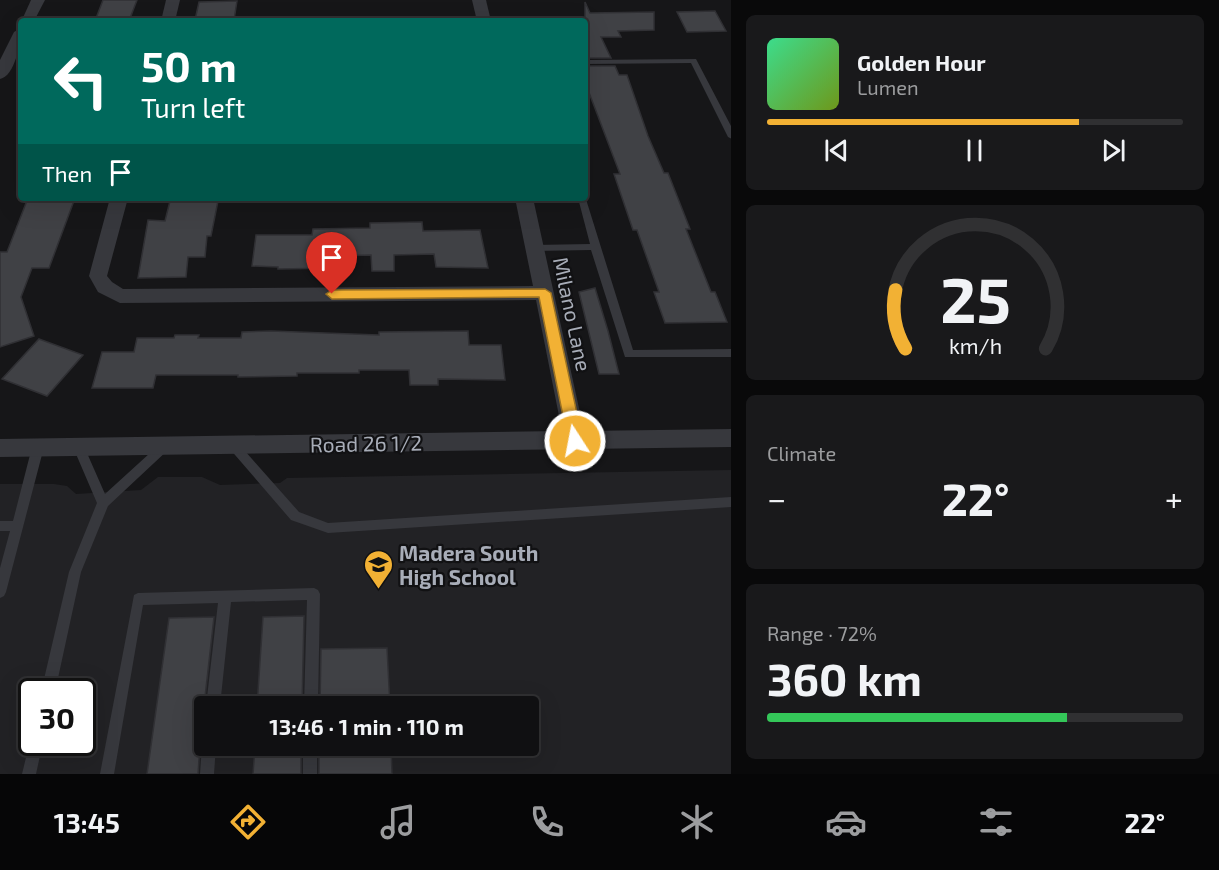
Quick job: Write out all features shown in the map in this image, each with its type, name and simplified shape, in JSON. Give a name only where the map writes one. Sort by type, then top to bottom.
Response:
[{"type":"street","points":[[29,18],[38,0]]},
{"type":"street","points":[[169,18],[173,0]]},
{"type":"street","points":[[479,0],[483,18]]},
{"type":"street","points":[[0,75],[18,39]]},
{"type":"street","points":[[118,201],[98,276],[105,287],[120,296],[545,293]]},
{"type":"street","name":"Milano Lane","points":[[525,201],[575,441]]},
{"type":"street","name":"Road 26 1/2","points":[[0,448],[731,438]]},
{"type":"lane","points":[[588,62],[693,60],[731,135]]},
{"type":"lane","points":[[583,201],[629,354],[731,352]]},
{"type":"lane","points":[[534,248],[595,247]]},
{"type":"lane","points":[[232,444],[295,516],[328,528],[731,502]]},
{"type":"lane","points":[[51,678],[75,572],[103,503],[165,446]]},
{"type":"lane","points":[[0,592],[38,447]]},
{"type":"lane","points":[[79,447],[103,503]]},
{"type":"lane","points":[[0,526],[18,526]]},
{"type":"lane","points":[[108,774],[138,599],[314,594],[311,696]]},
{"type":"lane","points":[[214,696],[225,596]]},
{"type":"lane","points":[[29,774],[33,756]]},
{"type":"lane","points":[[207,774],[208,756]]},
{"type":"lane","points":[[310,756],[310,774]]},
{"type":"shaded area","name":"Madera South High School","points":[[731,470],[731,774],[0,774],[0,484],[54,484],[67,486],[76,494],[141,490],[158,477],[202,477],[220,485],[280,483],[287,478]]},
{"type":"building","points":[[103,0],[137,0],[130,18],[96,18]]},
{"type":"building","points":[[237,1],[234,18],[195,18],[199,2]]},
{"type":"building","points":[[585,2],[590,13],[654,12],[654,30],[618,31],[621,37],[601,37],[611,58],[588,58],[588,18],[585,18]]},
{"type":"building","points":[[715,11],[726,31],[687,32],[677,12]]},
{"type":"building","points":[[588,66],[615,66],[619,75],[627,75],[648,136],[664,173],[668,173],[690,229],[686,229],[711,292],[715,292],[727,322],[665,323],[654,292],[659,292],[637,230],[633,230],[614,174],[620,174],[588,90]]},
{"type":"building","points":[[27,201],[74,201],[49,268],[32,268],[21,297],[34,336],[0,347],[0,252],[7,252]]},
{"type":"building","points":[[170,201],[218,201],[211,236],[207,236],[205,257],[188,257],[186,277],[138,278],[148,220],[165,221]]},
{"type":"building","points":[[422,222],[423,231],[480,230],[488,268],[436,267],[434,254],[394,255],[394,271],[372,271],[371,255],[335,256],[335,268],[278,269],[278,267],[252,266],[256,235],[312,235],[313,229],[370,228],[370,223]]},
{"type":"building","points":[[595,288],[619,374],[599,374],[579,292]]},
{"type":"building","points":[[468,331],[469,345],[501,345],[505,380],[438,379],[438,385],[410,385],[409,370],[359,370],[359,373],[297,373],[297,376],[156,375],[153,388],[92,388],[102,352],[134,352],[137,338],[199,335],[198,338],[241,338],[242,332],[379,335],[379,332]]},
{"type":"building","points":[[39,339],[83,355],[47,396],[2,379]]},
{"type":"building","points":[[304,616],[302,696],[258,696],[263,617]]},
{"type":"building","points":[[214,617],[205,696],[194,696],[194,756],[199,756],[198,774],[147,774],[169,618]]},
{"type":"building","points":[[387,648],[389,696],[320,696],[321,649]]},
{"type":"building","points":[[254,756],[301,756],[301,774],[253,774]]},
{"type":"building","points":[[319,756],[391,756],[392,774],[319,774]]},
{"type":"place","name":"Madera South High School","points":[[378,590]]},
{"type":"route","points":[[332,294],[545,293],[575,441]]}]
